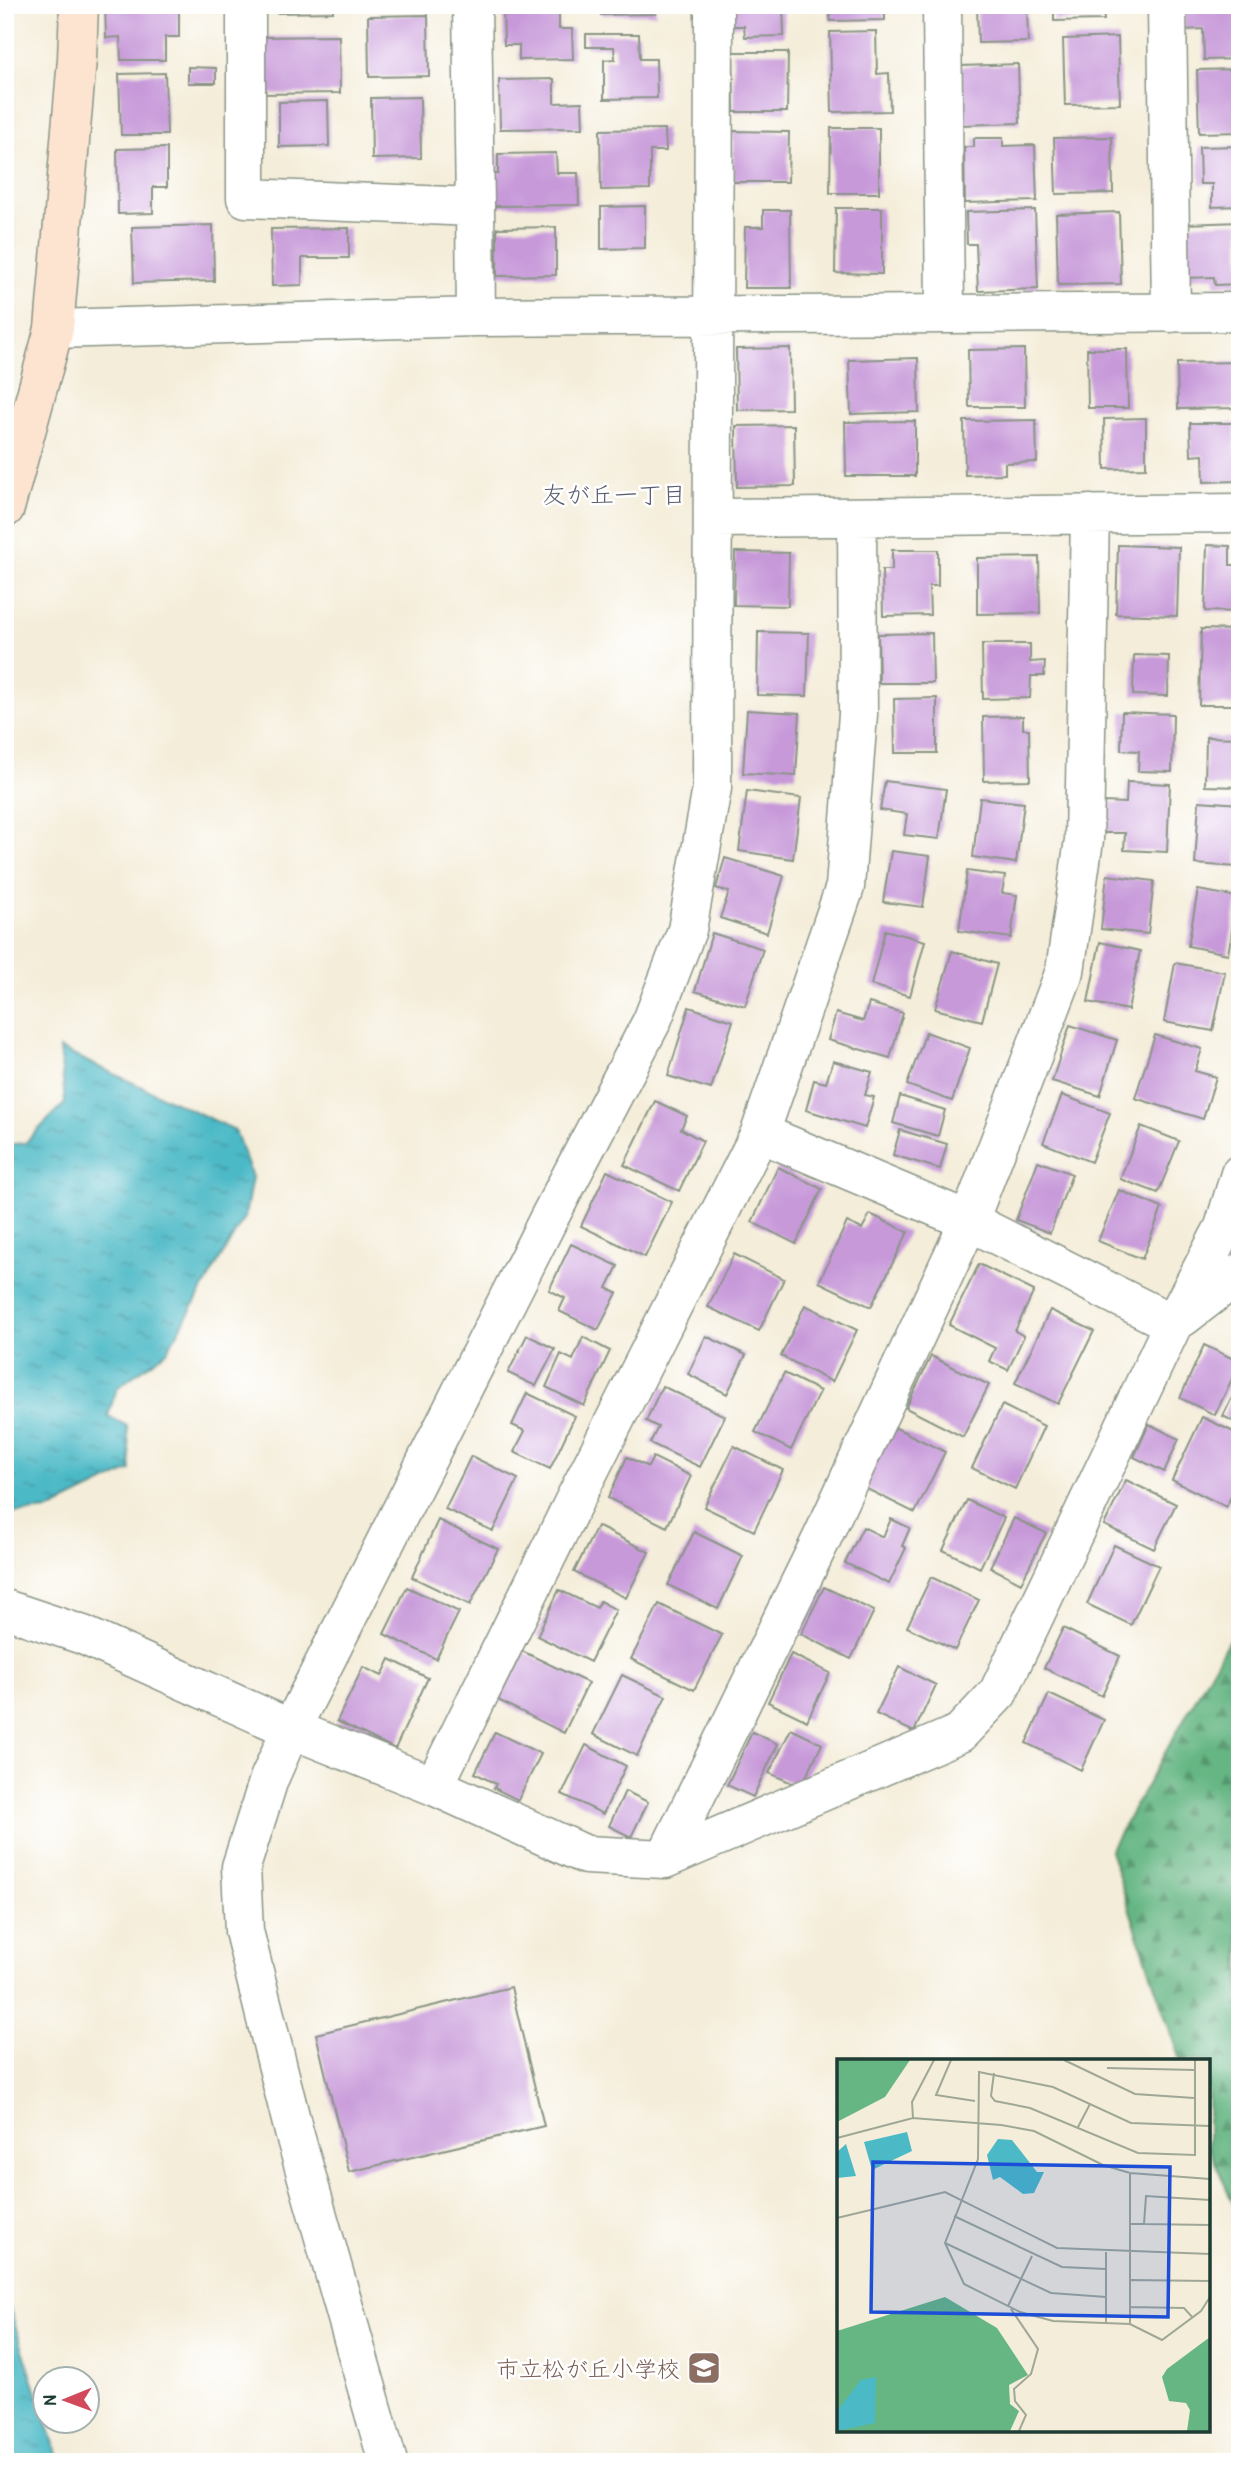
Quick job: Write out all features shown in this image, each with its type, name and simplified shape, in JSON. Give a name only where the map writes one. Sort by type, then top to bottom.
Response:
[{"type":"street","points":[[5,508],[54,329],[77,59],[79,5]]},
{"type":"street","points":[[246,5],[246,198],[475,207]]},
{"type":"street","points":[[472,5],[476,317]]},
{"type":"street","points":[[388,2462],[294,2132],[244,1931],[242,1867],[270,1779],[291,1729],[548,1220],[652,1021],[687,930],[712,788],[715,518],[714,5]]},
{"type":"street","points":[[942,5],[944,313]]},
{"type":"street","points":[[1167,5],[1171,313]]},
{"type":"street","points":[[54,329],[476,317],[1240,312]]},
{"type":"street","points":[[715,518],[1240,513]]},
{"type":"street","points":[[665,1859],[822,1538],[969,1221],[1065,971],[1084,840],[1090,514]]},
{"type":"street","points":[[434,1786],[760,1133],[845,887],[858,714],[857,517]]},
{"type":"street","points":[[760,1133],[969,1221],[1173,1324]]},
{"type":"street","points":[[5,1609],[83,1635],[291,1729],[434,1786],[586,1855],[665,1859],[960,1732],[998,1693],[1173,1324],[1224,1227],[1240,1174]]},
{"type":"street","points":[[1173,1324],[1240,1273]]},
{"type":"green space","points":[[1240,1620],[1240,2219],[1210,2151],[1210,2059],[1179,2059],[1110,1850]]},
{"type":"water","points":[[60,1049],[235,1130],[252,1177],[245,1216],[167,1351],[117,1388],[108,1416],[127,1426],[131,1470],[49,1510],[5,1514],[5,1145],[25,1143],[65,1103]]},
{"type":"water","points":[[5,2295],[32,2377],[32,2436],[51,2436],[60,2462],[5,2462]]},
{"type":"building","points":[[105,5],[179,5],[179,37],[165,37],[165,60],[121,60],[120,37],[106,38]]},
{"type":"building","points":[[276,5],[333,5],[333,12],[276,13]]},
{"type":"building","points":[[503,5],[559,5],[559,29],[572,29],[573,59],[519,60],[519,45],[504,45]]},
{"type":"building","points":[[601,5],[655,5],[656,14],[601,15]]},
{"type":"building","points":[[729,5],[783,5],[784,36],[745,37],[744,26],[729,26]]},
{"type":"building","points":[[829,5],[885,5],[885,20],[830,21]]},
{"type":"building","points":[[977,5],[1027,5],[1028,42],[978,43]]},
{"type":"building","points":[[1054,5],[1103,5],[1104,20],[1054,21]]},
{"type":"building","points":[[1184,5],[1240,5],[1240,59],[1204,60],[1203,29],[1184,30]]},
{"type":"building","points":[[428,15],[429,76],[369,77],[368,16]]},
{"type":"building","points":[[876,31],[877,74],[889,73],[890,111],[832,112],[830,32]]},
{"type":"building","points":[[586,34],[639,34],[640,59],[656,59],[657,98],[604,99],[604,60],[615,59],[614,47],[586,47]]},
{"type":"building","points":[[339,36],[340,93],[261,94],[260,37]]},
{"type":"building","points":[[1118,37],[1120,104],[1065,105],[1063,39]]},
{"type":"building","points":[[733,52],[788,52],[787,112],[734,112]]},
{"type":"building","points":[[1018,64],[1020,123],[962,125],[961,66]]},
{"type":"building","points":[[188,67],[216,68],[216,83],[188,83]]},
{"type":"building","points":[[1240,69],[1240,132],[1199,133],[1197,70]]},
{"type":"building","points":[[165,73],[167,135],[121,135],[119,74]]},
{"type":"building","points":[[554,79],[554,103],[582,102],[583,128],[500,129],[499,80]]},
{"type":"building","points":[[420,97],[421,158],[372,159],[371,98]]},
{"type":"building","points":[[328,101],[329,146],[279,147],[279,102]]},
{"type":"building","points":[[831,128],[879,128],[879,193],[830,193]]},
{"type":"building","points":[[665,129],[666,151],[650,151],[650,189],[601,190],[600,130]]},
{"type":"building","points":[[733,131],[789,132],[788,182],[733,182]]},
{"type":"building","points":[[1112,137],[1113,193],[1056,194],[1054,138]]},
{"type":"building","points":[[974,138],[1003,138],[1003,146],[1035,145],[1037,201],[965,203],[964,147],[974,147]]},
{"type":"building","points":[[1240,146],[1240,206],[1212,207],[1212,184],[1200,184],[1199,147]]},
{"type":"building","points":[[167,148],[167,187],[153,187],[153,213],[118,214],[117,149]]},
{"type":"building","points":[[556,153],[557,173],[578,173],[579,205],[494,206],[494,174],[498,174],[498,154]]},
{"type":"building","points":[[645,206],[645,248],[601,249],[601,207]]},
{"type":"building","points":[[836,208],[882,208],[882,274],[835,273]]},
{"type":"building","points":[[763,210],[790,210],[791,288],[744,288],[745,227],[763,227]]},
{"type":"building","points":[[1035,210],[1038,289],[978,291],[976,244],[967,244],[966,212]]},
{"type":"building","points":[[1119,212],[1121,284],[1058,285],[1056,214]]},
{"type":"building","points":[[1240,222],[1240,284],[1215,285],[1214,277],[1187,278],[1185,224]]},
{"type":"building","points":[[213,225],[214,281],[134,283],[132,227]]},
{"type":"building","points":[[556,227],[556,275],[497,276],[497,228]]},
{"type":"building","points":[[349,228],[349,258],[302,258],[302,285],[272,286],[271,229]]},
{"type":"building","points":[[790,348],[791,409],[737,410],[736,349]]},
{"type":"building","points":[[1024,349],[1025,407],[969,407],[968,350]]},
{"type":"building","points":[[1087,349],[1127,349],[1128,408],[1088,408]]},
{"type":"building","points":[[918,358],[919,412],[851,414],[849,360]]},
{"type":"building","points":[[1239,362],[1240,408],[1178,409],[1177,363]]},
{"type":"building","points":[[1146,418],[1146,468],[1105,469],[1104,419]]},
{"type":"building","points":[[1036,420],[1037,462],[1005,463],[1005,474],[965,475],[964,421]]},
{"type":"building","points":[[915,421],[915,476],[846,476],[845,422]]},
{"type":"building","points":[[1190,423],[1235,423],[1235,448],[1240,448],[1240,481],[1204,482],[1203,455],[1191,456]]},
{"type":"building","points":[[794,425],[795,486],[737,487],[736,426]]},
{"type":"building","points":[[1118,545],[1179,547],[1177,616],[1116,614]]},
{"type":"building","points":[[1207,545],[1230,546],[1230,565],[1240,565],[1240,612],[1205,611]]},
{"type":"building","points":[[892,550],[938,550],[938,586],[929,586],[930,615],[883,616],[882,570],[892,570]]},
{"type":"building","points":[[735,552],[789,553],[788,606],[734,605]]},
{"type":"building","points":[[1039,557],[1040,613],[977,614],[977,558]]},
{"type":"building","points":[[1201,629],[1240,630],[1240,705],[1199,705]]},
{"type":"building","points":[[758,632],[809,633],[807,696],[757,695]]},
{"type":"building","points":[[932,633],[933,683],[879,683],[878,634]]},
{"type":"building","points":[[982,644],[1030,644],[1030,662],[1045,661],[1044,676],[1031,676],[1030,698],[983,699]]},
{"type":"building","points":[[1134,655],[1169,656],[1168,696],[1133,695]]},
{"type":"building","points":[[937,698],[937,753],[895,753],[894,699]]},
{"type":"building","points":[[747,710],[800,713],[796,776],[743,773]]},
{"type":"building","points":[[1122,712],[1173,714],[1172,772],[1138,771],[1139,751],[1121,750]]},
{"type":"building","points":[[1023,716],[1023,729],[1029,729],[1030,780],[984,781],[983,717]]},
{"type":"building","points":[[1206,737],[1240,738],[1240,787],[1205,786]]},
{"type":"building","points":[[885,781],[946,789],[939,839],[904,835],[907,814],[880,810]]},
{"type":"building","points":[[1127,782],[1170,784],[1167,852],[1124,850],[1125,833],[1102,833],[1102,802],[1126,803]]},
{"type":"building","points":[[747,791],[801,798],[793,859],[739,851]]},
{"type":"building","points":[[980,798],[1024,803],[1016,863],[973,857]]},
{"type":"building","points":[[1199,801],[1240,804],[1237,867],[1195,864]]},
{"type":"building","points":[[891,851],[930,856],[923,907],[883,902]]},
{"type":"building","points":[[725,858],[784,876],[767,933],[720,918],[729,892],[716,888]]},
{"type":"building","points":[[967,871],[1005,876],[1002,893],[1017,895],[1011,938],[959,931]]},
{"type":"building","points":[[1107,875],[1154,881],[1148,934],[1101,929]]},
{"type":"building","points":[[1198,890],[1238,897],[1228,954],[1188,946]]},
{"type":"building","points":[[885,930],[925,941],[910,996],[871,985]]},
{"type":"building","points":[[712,933],[763,949],[745,1006],[695,991]]},
{"type":"building","points":[[1100,942],[1140,951],[1128,1010],[1088,1002]]},
{"type":"building","points":[[952,951],[997,964],[982,1021],[935,1009]]},
{"type":"building","points":[[1175,963],[1225,972],[1213,1031],[1164,1022]]},
{"type":"building","points":[[869,1003],[903,1013],[890,1058],[828,1040],[836,1013],[863,1021]]},
{"type":"building","points":[[689,1007],[733,1021],[711,1089],[668,1076]]},
{"type":"building","points":[[1070,1025],[1117,1040],[1100,1096],[1052,1081]]},
{"type":"building","points":[[926,1032],[970,1048],[952,1101],[907,1085]]},
{"type":"building","points":[[1155,1035],[1202,1049],[1195,1071],[1216,1077],[1203,1119],[1135,1098]]},
{"type":"building","points":[[833,1061],[872,1072],[865,1095],[874,1097],[865,1128],[806,1110],[814,1080],[826,1083]]},
{"type":"building","points":[[1062,1095],[1110,1113],[1091,1162],[1043,1143]]},
{"type":"building","points":[[900,1096],[945,1110],[938,1136],[893,1123]]},
{"type":"building","points":[[655,1101],[687,1116],[681,1129],[703,1141],[679,1191],[624,1165]]},
{"type":"building","points":[[1141,1126],[1179,1141],[1158,1193],[1120,1179]]},
{"type":"building","points":[[900,1130],[947,1144],[940,1169],[893,1155]]},
{"type":"building","points":[[1038,1161],[1072,1174],[1050,1233],[1016,1220]]},
{"type":"building","points":[[778,1167],[822,1189],[796,1244],[752,1222]]},
{"type":"building","points":[[607,1171],[672,1202],[645,1257],[581,1226]]},
{"type":"building","points":[[1119,1190],[1162,1208],[1142,1259],[1098,1241]]},
{"type":"building","points":[[870,1214],[908,1232],[871,1307],[819,1282],[847,1222],[862,1229]]},
{"type":"building","points":[[571,1244],[618,1266],[607,1288],[617,1293],[598,1330],[559,1311],[565,1298],[549,1290]]},
{"type":"building","points":[[734,1254],[784,1279],[759,1331],[708,1307]]},
{"type":"building","points":[[979,1264],[1034,1291],[1015,1331],[1024,1336],[1008,1370],[989,1361],[995,1348],[949,1325]]},
{"type":"building","points":[[805,1305],[857,1330],[832,1382],[781,1356]]},
{"type":"building","points":[[1050,1310],[1094,1331],[1058,1404],[1015,1383]]},
{"type":"building","points":[[527,1335],[555,1349],[536,1386],[508,1373]]},
{"type":"building","points":[[706,1336],[746,1355],[727,1394],[688,1374]]},
{"type":"building","points":[[583,1337],[610,1351],[584,1406],[546,1387],[561,1354],[573,1360]]},
{"type":"building","points":[[1204,1345],[1240,1362],[1215,1415],[1180,1398]]},
{"type":"building","points":[[931,1356],[989,1385],[963,1437],[906,1408]]},
{"type":"building","points":[[784,1373],[820,1391],[791,1450],[755,1432]]},
{"type":"building","points":[[1240,1381],[1240,1425],[1223,1416]]},
{"type":"building","points":[[662,1386],[725,1416],[700,1467],[650,1443],[658,1427],[646,1421]]},
{"type":"building","points":[[527,1393],[575,1416],[550,1469],[514,1452],[525,1431],[512,1425]]},
{"type":"building","points":[[1002,1405],[1044,1426],[1015,1489],[972,1468]]},
{"type":"building","points":[[1202,1417],[1240,1435],[1240,1478],[1226,1507],[1172,1480]]},
{"type":"building","points":[[1149,1424],[1179,1439],[1164,1472],[1134,1457]]},
{"type":"building","points":[[890,1425],[945,1452],[915,1513],[861,1486]]},
{"type":"building","points":[[734,1446],[783,1470],[754,1531],[704,1507]]},
{"type":"building","points":[[471,1456],[518,1479],[493,1531],[445,1509]]},
{"type":"building","points":[[627,1457],[648,1467],[653,1457],[691,1476],[667,1527],[608,1498]]},
{"type":"building","points":[[1126,1480],[1176,1504],[1154,1549],[1104,1525]]},
{"type":"building","points":[[967,1500],[1004,1518],[980,1568],[943,1550]]},
{"type":"building","points":[[1014,1518],[1046,1533],[1021,1583],[990,1567]]},
{"type":"building","points":[[891,1519],[910,1528],[902,1546],[906,1548],[889,1584],[845,1563],[863,1527],[883,1537]]},
{"type":"building","points":[[438,1520],[498,1549],[470,1605],[412,1577]]},
{"type":"building","points":[[597,1526],[649,1552],[626,1598],[574,1572]]},
{"type":"building","points":[[694,1532],[743,1556],[718,1609],[668,1585]]},
{"type":"building","points":[[1114,1545],[1159,1566],[1131,1625],[1087,1604]]},
{"type":"building","points":[[931,1577],[979,1600],[955,1650],[907,1627]]},
{"type":"building","points":[[407,1587],[459,1612],[436,1659],[384,1634]]},
{"type":"building","points":[[824,1587],[874,1611],[851,1659],[801,1634]]},
{"type":"building","points":[[559,1590],[597,1608],[600,1601],[616,1610],[590,1662],[537,1636]]},
{"type":"building","points":[[659,1604],[722,1635],[694,1690],[631,1659]]},
{"type":"building","points":[[1063,1628],[1120,1656],[1102,1696],[1044,1668]]},
{"type":"building","points":[[522,1651],[588,1683],[564,1733],[498,1700]]},
{"type":"building","points":[[791,1654],[830,1673],[807,1721],[768,1702]]},
{"type":"building","points":[[390,1659],[428,1678],[395,1749],[337,1721],[363,1667],[382,1676]]},
{"type":"building","points":[[899,1667],[936,1685],[914,1732],[876,1714]]},
{"type":"building","points":[[622,1675],[666,1696],[637,1756],[593,1734]]},
{"type":"building","points":[[1049,1694],[1104,1720],[1081,1770],[1026,1743]]},
{"type":"building","points":[[791,1729],[822,1744],[801,1787],[769,1773]]},
{"type":"building","points":[[495,1732],[541,1754],[518,1800],[494,1788],[496,1784],[475,1773]]},
{"type":"building","points":[[752,1732],[778,1744],[753,1797],[727,1785]]},
{"type":"building","points":[[586,1745],[626,1766],[603,1814],[562,1794]]},
{"type":"building","points":[[625,1791],[648,1802],[631,1837],[609,1826]]},
{"type":"building","points":[[511,1987],[544,2126],[349,2172],[316,2034]]},
{"type":"place","name":"市立松が丘小学校","points":[[704,2368]]},
{"type":"district","name":"友が丘一丁目","points":[[614,494]]}]
